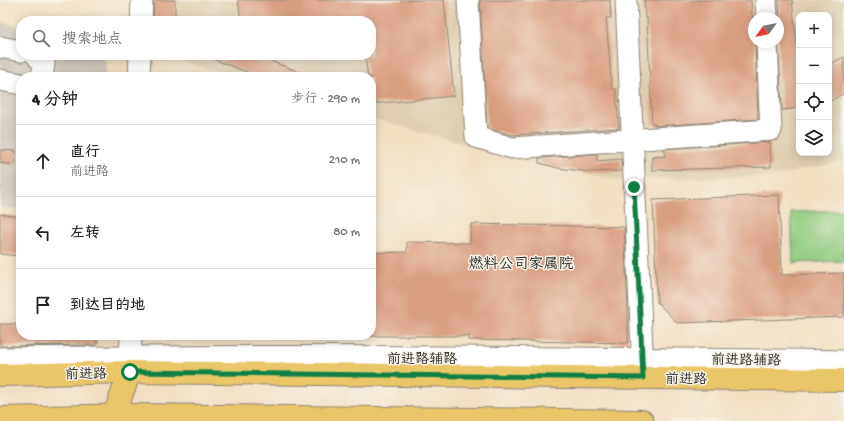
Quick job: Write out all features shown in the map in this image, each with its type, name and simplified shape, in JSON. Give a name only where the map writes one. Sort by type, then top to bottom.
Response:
[{"type":"main road","name":"前进路","points":[[0,375],[130,364],[642,368],[844,380]]},
{"type":"main road","points":[[123,418],[130,364]]},
{"type":"main road","points":[[0,418],[642,421]]},
{"type":"street","points":[[141,16],[142,0]]},
{"type":"street","points":[[468,0],[476,137],[512,148],[771,130],[767,48]]},
{"type":"street","points":[[626,0],[642,368]]},
{"type":"street","points":[[766,0],[767,12]]},
{"type":"street","points":[[0,47],[16,51]]},
{"type":"street","points":[[40,60],[44,64],[43,72]]},
{"type":"street","points":[[139,72],[140,60]]},
{"type":"street","points":[[0,80],[16,83]]},
{"type":"street","points":[[0,358],[130,364],[131,340]]},
{"type":"street","name":"前进路辅路","points":[[642,368],[844,361]]},
{"type":"shaded area","points":[[148,0],[844,0],[844,161],[774,176],[621,180],[535,164],[376,119],[376,72],[219,72],[180,60],[376,60],[376,16],[148,16]]},
{"type":"shaded area","points":[[0,21],[16,26],[16,60],[105,60],[106,72],[16,72],[16,209],[0,207]]},
{"type":"green space","points":[[844,210],[844,261],[793,263],[791,212]]},
{"type":"building","points":[[154,0],[175,0],[175,16],[153,16]]},
{"type":"building","points":[[238,0],[444,0],[454,96],[376,104],[376,72],[367,72],[366,60],[376,60],[376,16],[240,16]]},
{"type":"building","points":[[480,0],[610,0],[611,18],[606,18],[612,89],[616,89],[619,128],[512,135],[487,128]]},
{"type":"building","points":[[644,0],[751,0],[752,12],[748,12],[748,48],[755,48],[758,119],[656,126],[655,124],[652,124],[647,17],[645,18]]},
{"type":"building","points":[[779,0],[792,0],[796,35],[796,108],[782,110],[779,48],[784,48],[784,12],[779,12]]},
{"type":"building","points":[[844,57],[844,93],[832,100],[832,84],[832,63]]},
{"type":"building","points":[[215,60],[268,60],[300,72],[247,72]]},
{"type":"building","points":[[770,142],[771,167],[652,170],[652,157],[666,156],[664,149]]},
{"type":"building","points":[[0,150],[16,151],[15,165],[0,163]]},
{"type":"building","points":[[597,154],[597,161],[621,159],[622,171],[589,172],[558,168],[539,163],[539,158]]},
{"type":"building","points":[[779,195],[782,275],[844,273],[844,317],[677,323],[657,302],[653,200]]},
{"type":"building","points":[[0,214],[16,216],[16,256],[0,254]]},
{"type":"building","points":[[471,224],[624,227],[628,343],[469,340],[469,336],[376,336],[376,253],[407,252],[407,242],[470,243]]},
{"type":"building","points":[[0,324],[16,324],[16,340],[97,340],[97,345],[0,346]]},
{"type":"district","name":"燃料公司家属院","points":[[521,263]]},
{"type":"route","points":[[130,372],[643,378],[634,187]]}]
